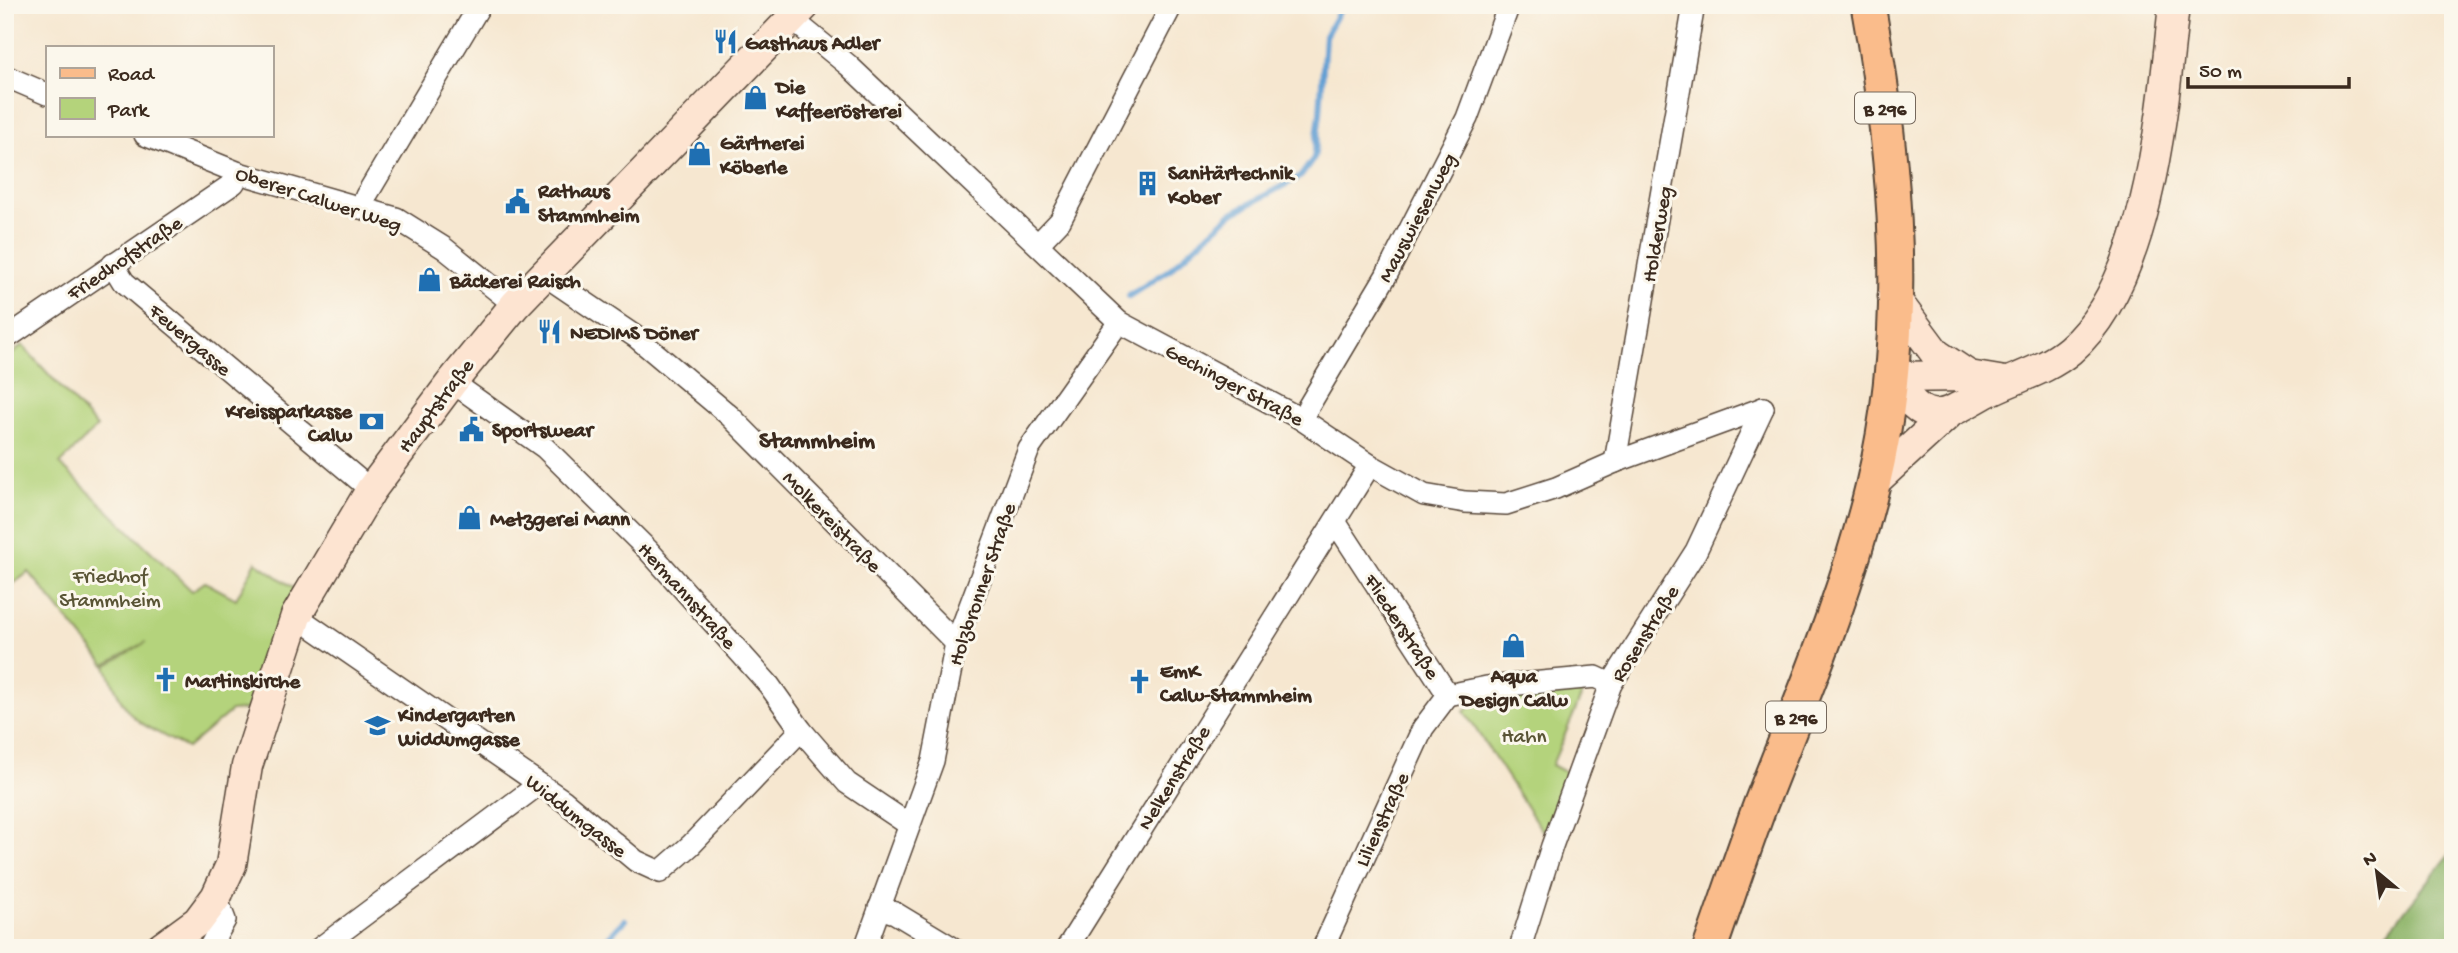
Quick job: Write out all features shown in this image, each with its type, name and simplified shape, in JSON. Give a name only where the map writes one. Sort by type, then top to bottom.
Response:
[{"type":"main road","name":"B 296","points":[[1710,948],[1761,805],[1826,642],[1873,483],[1891,377],[1893,211],[1885,101],[1868,5]]},
{"type":"street","points":[[361,208],[480,5]]},
{"type":"street","points":[[1039,243],[1060,221],[1172,5]]},
{"type":"street","name":"Mauswiesenweg","points":[[1301,419],[1386,276],[1467,118],[1509,5]]},
{"type":"street","name":"Holderweg","points":[[1615,462],[1694,5]]},
{"type":"street","points":[[1873,483],[1947,415],[2005,382],[2041,370],[2070,350],[2107,300],[2124,265],[2152,175],[2174,5]]},
{"type":"street","name":"Gechinger Straße","points":[[799,13],[848,65],[1039,243],[1119,322],[1301,419],[1370,466],[1424,495],[1465,502],[1506,503],[1556,488],[1615,462],[1763,408]]},
{"type":"street","name":"Hauptstraße","points":[[161,948],[198,921],[216,897],[231,865],[247,766],[296,616],[371,490],[452,382],[515,305],[799,13]]},
{"type":"street","points":[[5,76],[46,94]]},
{"type":"street","name":"Oberer Calwer Weg","points":[[147,136],[239,173],[396,218],[444,248],[515,305]]},
{"type":"street","name":"Friedhofstraße","points":[[7,334],[234,183],[239,173]]},
{"type":"street","name":"Feuergasse","points":[[114,264],[124,282],[371,490]]},
{"type":"street","name":"Molkereistraße","points":[[543,274],[636,337],[730,416],[956,643]]},
{"type":"street","points":[[1893,296],[1936,354],[1969,376]]},
{"type":"street","name":"Holzbronner Straße","points":[[865,948],[933,761],[956,643],[1029,449],[1119,322]]},
{"type":"street","points":[[1891,377],[1969,376],[2005,382]]},
{"type":"street","points":[[1891,377],[1925,414],[1947,415]]},
{"type":"street","name":"Hermannstraße","points":[[452,382],[545,448],[629,532],[768,685],[801,730],[847,783],[908,824]]},
{"type":"street","name":"Rosenstraße","points":[[1520,948],[1552,846],[1611,684],[1696,551],[1763,408]]},
{"type":"street","name":"Nelkenstraße","points":[[1067,948],[1210,716],[1370,466]]},
{"type":"street","name":"Fliederstraße","points":[[1336,523],[1448,695],[1486,687],[1596,677],[1611,684]]},
{"type":"street","name":"Widdumgasse","points":[[296,616],[564,802],[636,861],[660,872],[691,845],[801,730]]},
{"type":"street","name":"Lilienstraße","points":[[1323,948],[1423,728],[1448,695]]},
{"type":"street","points":[[320,948],[538,785]]},
{"type":"street","points":[[216,897],[225,920],[216,945]]},
{"type":"street","points":[[879,908],[895,913],[953,948]]},
{"type":"green space","name":"Friedhof Stammheim","points":[[22,345],[97,427],[60,464],[192,591],[205,582],[236,599],[256,562],[295,589],[252,709],[231,711],[187,748],[144,725],[127,710],[106,666],[146,642],[105,665],[29,572],[5,590],[5,361]]},
{"type":"green space","name":"Hahn","points":[[1586,685],[1552,765],[1567,773],[1546,832],[1541,829],[1464,711],[1478,703]]},
{"type":"green space","points":[[2453,850],[2453,948],[2375,948]]},
{"type":"waterway","points":[[1129,296],[1169,270],[1231,214],[1301,176],[1314,158],[1325,36],[1343,5]]},
{"type":"waterway","points":[[598,948],[625,920]]},
{"type":"place","name":"Gasthaus Adler","points":[[725,42]]},
{"type":"place","name":"Die Kaffeerösterei","points":[[756,98]]},
{"type":"place","name":"Gärtnerei Köberle","points":[[700,154]]},
{"type":"place","name":"Sanitärtechnik Kober","points":[[1148,184]]},
{"type":"place","name":"Rathaus Stammheim","points":[[518,202]]},
{"type":"place","name":"Bäckerei Raisch","points":[[430,280]]},
{"type":"place","name":"NEDIMS Döner","points":[[550,332]]},
{"type":"place","name":"Kreissparkasse Calw","points":[[372,422]]},
{"type":"place","name":"Sportswear","points":[[472,429]]},
{"type":"place","name":"Metzgerei Mann","points":[[470,518]]},
{"type":"place","name":"Aqua Design Calw","points":[[1514,646]]},
{"type":"place","name":"Martinskirche","points":[[165,680]]},
{"type":"place","name":"EmK Calw-Stammheim","points":[[1140,682]]},
{"type":"place","name":"Kindergarten Widdumgasse","points":[[378,726]]},
{"type":"district","name":"Stammheim","points":[[817,439]]}]
